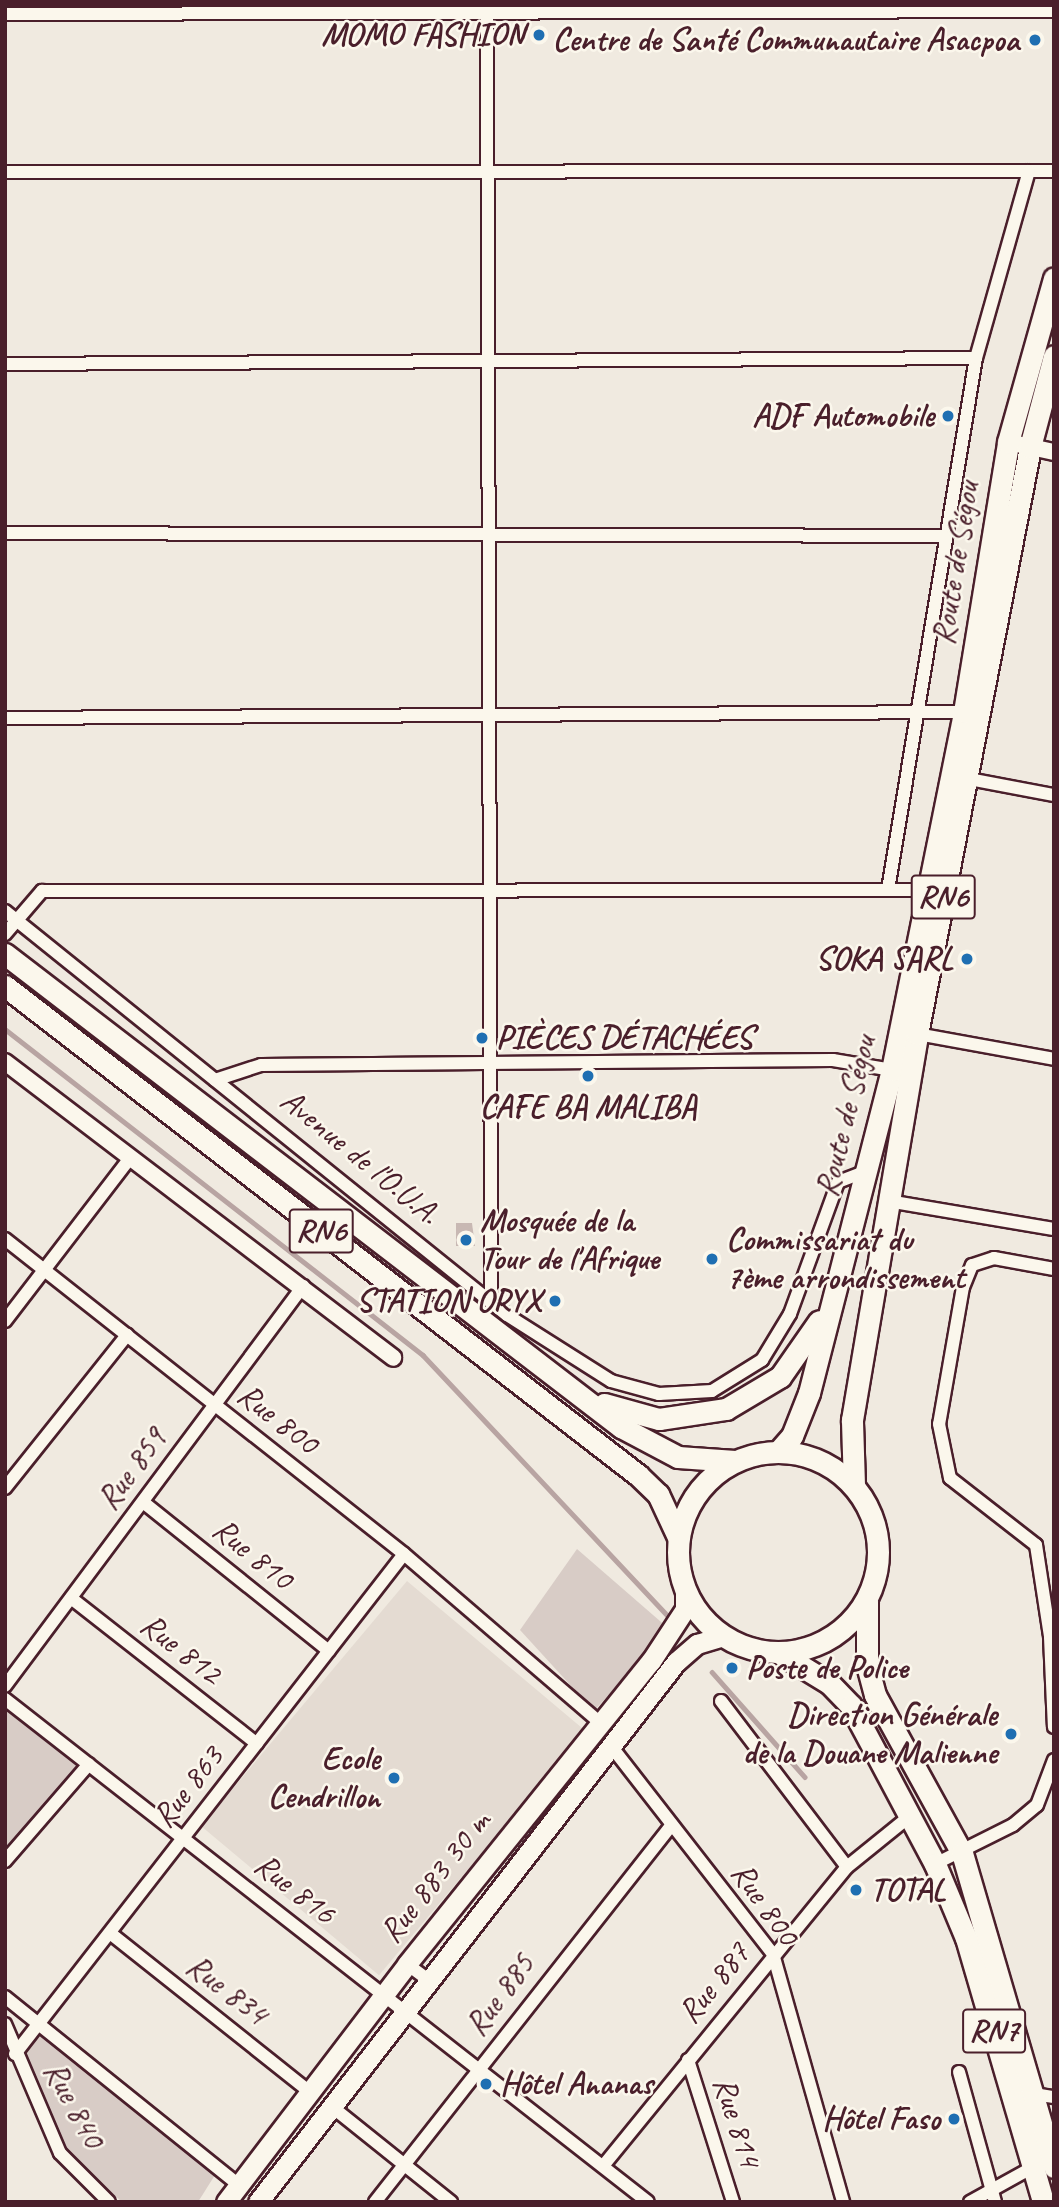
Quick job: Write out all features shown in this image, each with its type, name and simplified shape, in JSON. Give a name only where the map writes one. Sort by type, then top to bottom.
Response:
[{"type":"highway","name":"Route de Ségou","points":[[778,1451],[792,1436],[809,1393],[892,1070],[926,890],[964,712],[1008,442],[1054,278]]},
{"type":"highway","name":"Route de Ségou","points":[[854,1485],[852,1420],[917,1034],[969,779],[1030,447],[1054,356]]},
{"type":"highway","name":"Avenue de l'O.U.A.","points":[[5,954],[621,1427],[678,1457],[735,1461]]},
{"type":"highway","name":"RN6","points":[[5,986],[638,1475],[669,1511],[678,1537]]},
{"type":"highway","name":"RN6","points":[[569,1389],[610,1407],[659,1419],[698,1418],[759,1394],[800,1356],[839,1277]]},
{"type":"highway","points":[[778,1451],[832,1467],[854,1485],[868,1505],[879,1553],[867,1600],[830,1638],[778,1652],[750,1648],[723,1636],[685,1591],[678,1537],[691,1500],[735,1461],[778,1451]]},
{"type":"highway","name":"RN7","points":[[867,1600],[866,1665],[875,1695],[962,1853],[1044,2096],[1043,2202]]},
{"type":"highway","name":"RN7","points":[[778,1652],[829,1683],[851,1706],[935,1864],[965,1938],[1044,2167]]},
{"type":"main road","name":"Rue 883 30 m","points":[[226,2202],[383,1994],[671,1634],[685,1609],[685,1591]]},
{"type":"main road","points":[[258,2202],[676,1662],[696,1644],[723,1636]]},
{"type":"street","points":[[487,9],[491,1303]]},
{"type":"street","points":[[5,14],[487,9],[1054,11]]},
{"type":"street","points":[[888,890],[976,358],[1029,171]]},
{"type":"street","points":[[5,172],[1054,171]]},
{"type":"street","points":[[5,364],[489,364],[976,358]]},
{"type":"street","points":[[1008,442],[1054,452]]},
{"type":"street","points":[[5,533],[946,536]]},
{"type":"street","points":[[5,718],[916,715],[964,712]]},
{"type":"street","points":[[969,779],[1054,796]]},
{"type":"street","points":[[5,934],[42,891],[926,890]]},
{"type":"street","name":"Avenue de l'O.U.A.","points":[[5,911],[491,1303],[611,1381],[659,1394],[712,1391],[762,1360],[777,1339],[838,1182],[866,1171]]},
{"type":"street","points":[[917,1034],[1054,1059]]},
{"type":"street","points":[[215,1080],[261,1065],[833,1060],[892,1070]]},
{"type":"street","points":[[5,1062],[303,1286],[393,1358]]},
{"type":"street","points":[[5,1321],[131,1157]]},
{"type":"street","points":[[888,1201],[1054,1229]]},
{"type":"street","name":"Rue 800","points":[[5,1239],[404,1554],[598,1722]]},
{"type":"street","points":[[1054,1269],[994,1258],[972,1265],[963,1287],[939,1424],[950,1478],[1036,1545],[1051,1625],[1054,1727]]},
{"type":"street","name":"Rue 859","points":[[5,1686],[303,1286]]},
{"type":"street","points":[[465,1307],[507,1315]]},
{"type":"street","points":[[5,1488],[127,1335]]},
{"type":"street","name":"Rue 810","points":[[143,1502],[329,1651]]},
{"type":"street","name":"Rue 863","points":[[15,2054],[404,1554]]},
{"type":"street","name":"Rue 812","points":[[71,1598],[257,1744]]},
{"type":"street","name":"Rue 816","points":[[5,1699],[649,2202]]},
{"type":"street","points":[[721,1701],[846,1867]]},
{"type":"street","name":"Rue 800","points":[[611,1746],[773,1954],[843,2202]]},
{"type":"street","points":[[935,1864],[962,1853],[1013,1825],[1037,1805],[1054,1760]]},
{"type":"street","points":[[5,1861],[89,1764]]},
{"type":"street","name":"Rue 887","points":[[603,2166],[846,1867],[910,1816]]},
{"type":"street","name":"Rue 885","points":[[375,2202],[673,1825]]},
{"type":"street","name":"Rue 834","points":[[110,1933],[310,2092]]},
{"type":"street","points":[[407,1964],[428,1980]]},
{"type":"street","points":[[5,1997],[239,2185]]},
{"type":"street","name":"Rue 840","points":[[5,2025],[15,2054],[60,2153],[109,2202]]},
{"type":"street","name":"Rue 814","points":[[688,2060],[733,2202]]},
{"type":"street","points":[[959,2072],[993,2196]]},
{"type":"street","points":[[331,2106],[451,2202]]},
{"type":"street","points":[[970,2202],[993,2196],[1044,2167]]},
{"type":"shaded area","points":[[577,1549],[668,1628],[594,1711],[520,1630]]},
{"type":"shaded area","name":"Ecole Cendrillon","points":[[407,1581],[585,1730],[379,1975],[201,1826]]},
{"type":"shaded area","points":[[13,1707],[82,1769],[5,1861],[5,1708]]},
{"type":"shaded area","points":[[42,2035],[215,2175],[198,2202],[122,2202],[70,2154],[20,2054]]},
{"type":"building","name":"Mosquée de la Tour de l'Afrique","points":[[456,1223],[472,1223],[475,1246],[456,1246]]},
{"type":"waterway","points":[[5,1029],[423,1355],[670,1618]]},
{"type":"waterway","points":[[712,1672],[805,1777]]},
{"type":"place","name":"MOMO FASHION","points":[[539,35]]},
{"type":"place","name":"Centre de Santé Communautaire Asacpoa","points":[[1035,40]]},
{"type":"place","name":"ADF Automobile","points":[[948,416]]},
{"type":"place","name":"SOKA SARL","points":[[967,959]]},
{"type":"place","name":"PIÈCES DÉTACHÉES","points":[[482,1038]]},
{"type":"place","name":"CAFE BA MALIBA","points":[[588,1076]]},
{"type":"place","name":"Mosquée de la Tour de l'Afrique","points":[[466,1240]]},
{"type":"place","name":"Commissariat du 7ème arrondissement","points":[[712,1259]]},
{"type":"place","name":"STATION ORYX","points":[[555,1301]]},
{"type":"place","name":"Poste de Police","points":[[732,1668]]},
{"type":"place","name":"Direction Générale de la Douane Malienne","points":[[1011,1734]]},
{"type":"place","name":"Ecole Cendrillon","points":[[394,1778]]},
{"type":"place","name":"TOTAL","points":[[856,1890]]},
{"type":"place","name":"Hôtel Ananas","points":[[486,2084]]},
{"type":"place","name":"Hôtel Faso","points":[[954,2119]]}]
